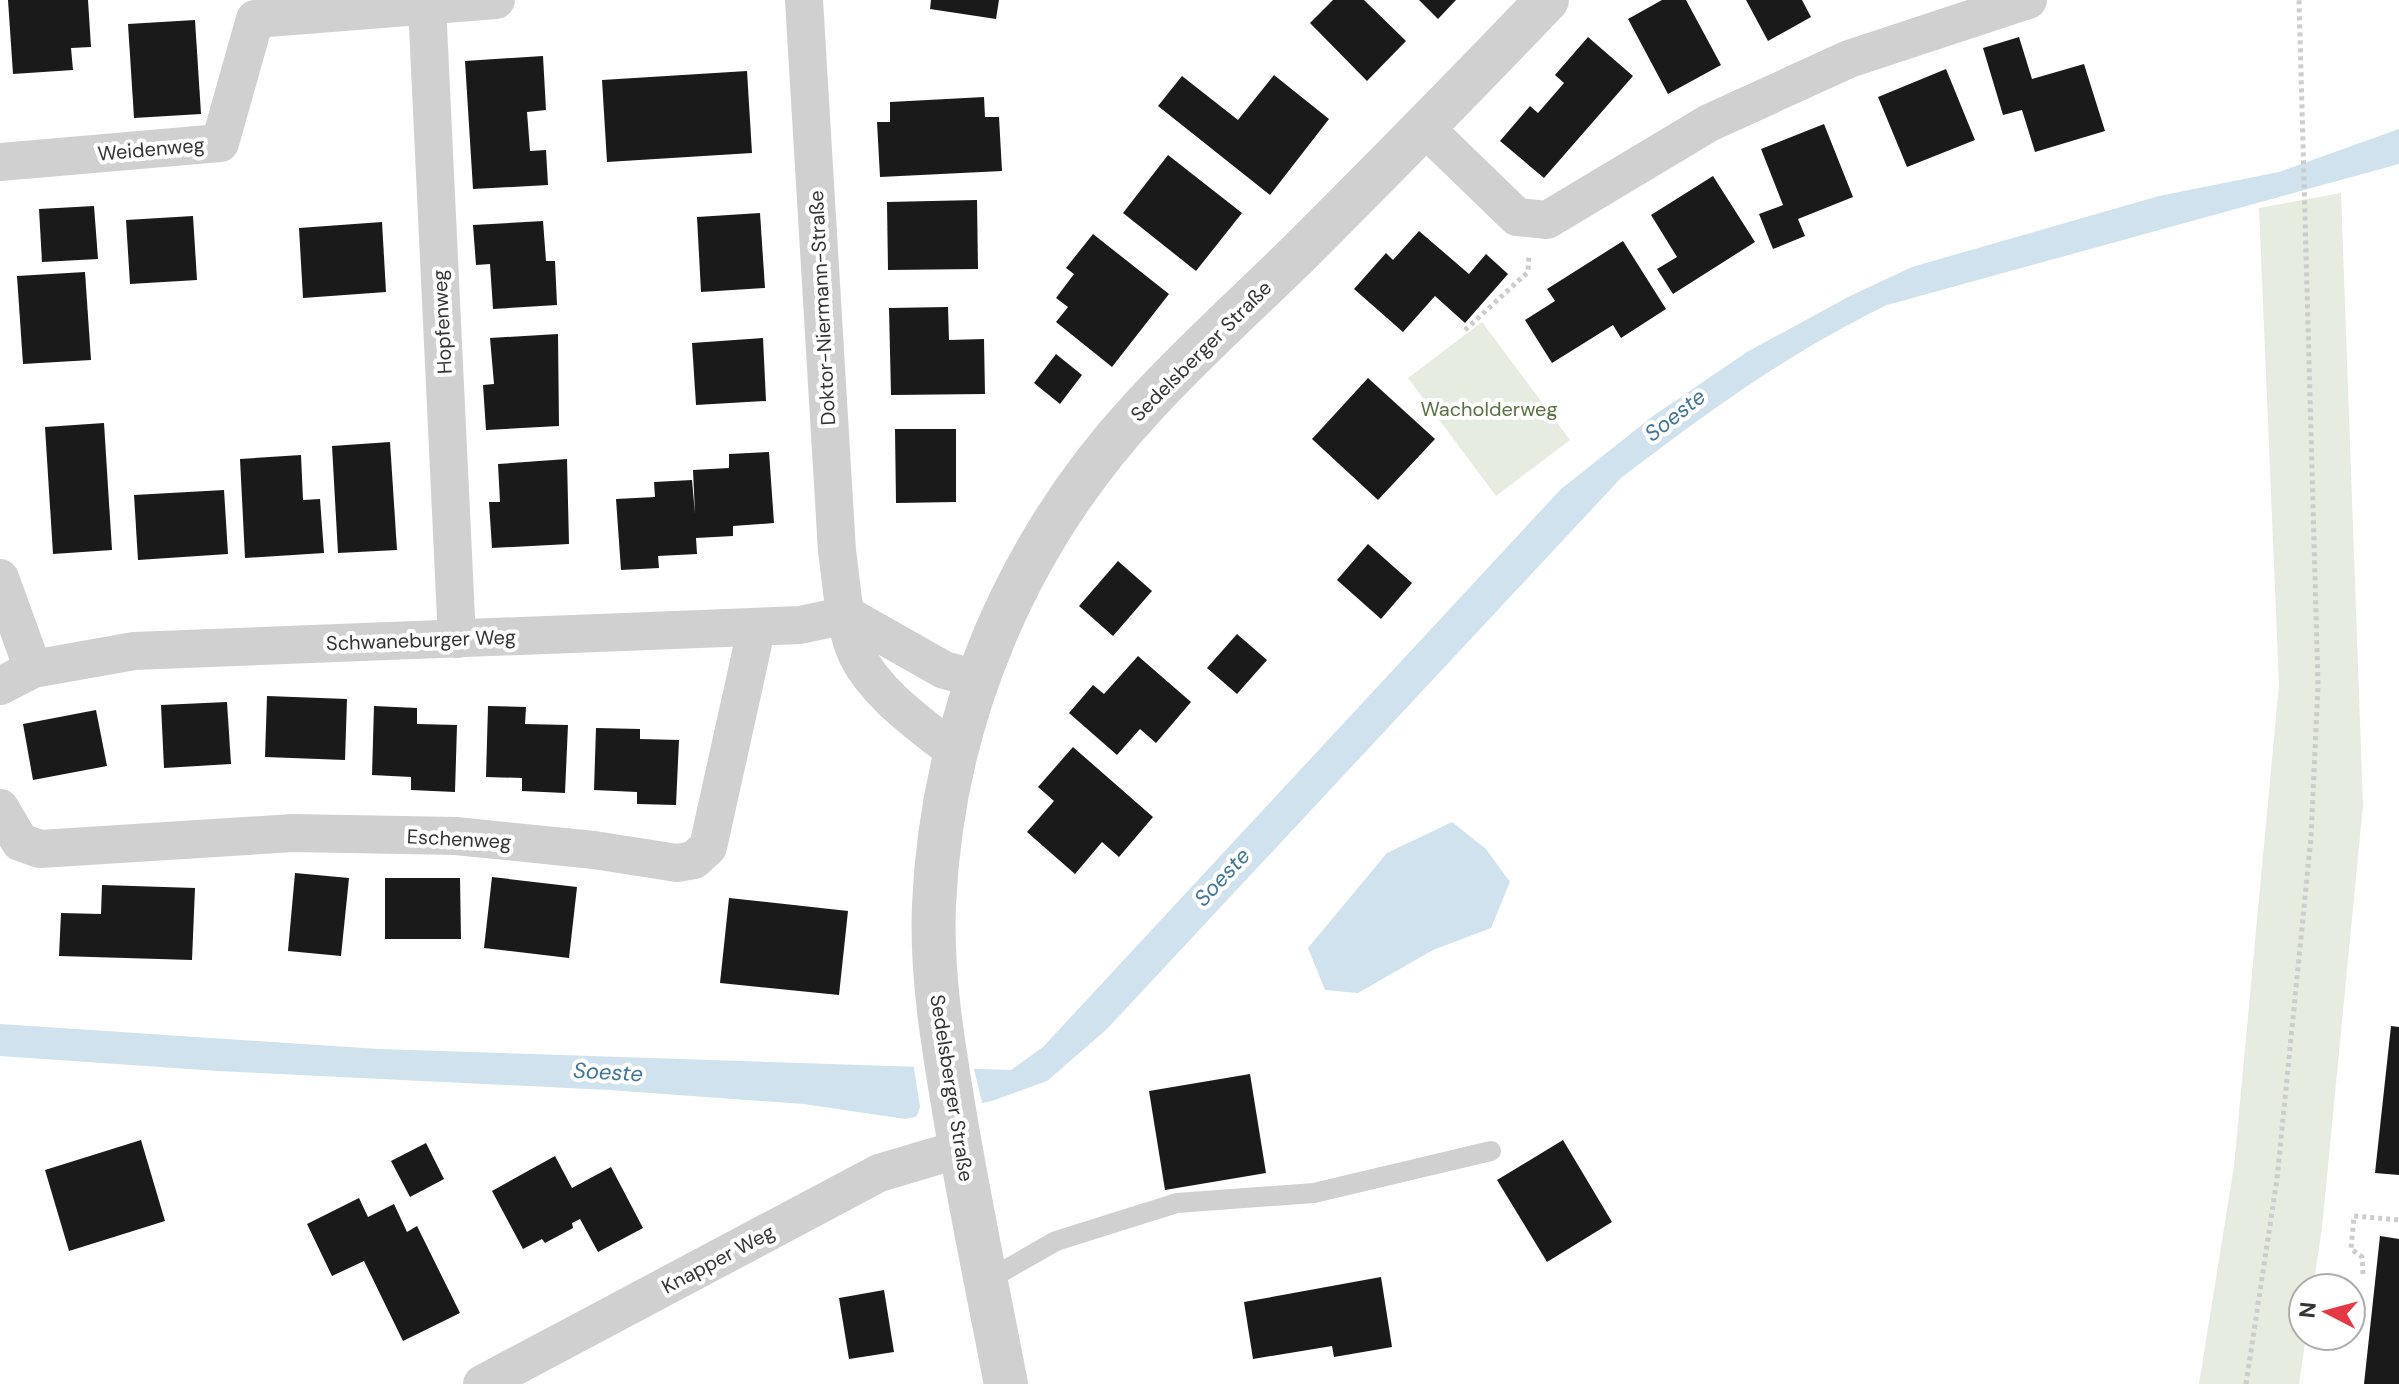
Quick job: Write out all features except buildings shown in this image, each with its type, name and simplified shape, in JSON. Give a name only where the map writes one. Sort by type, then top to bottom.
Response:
[{"type":"street","name":"Weidenweg","points":[[0,162],[220,143],[255,19],[496,0]]},
{"type":"street","name":"Doktor-Niermann-Straße","points":[[804,0],[837,551],[847,615],[857,655],[886,693],[954,751]]},
{"type":"street","name":"Sedelsberger Straße","points":[[1006,1384],[941,1036],[934,907],[941,814],[954,751],[978,679],[1010,600],[1062,511],[1141,409],[1425,128],[1547,0]]},
{"type":"street","points":[[1425,128],[1517,217],[1547,220],[1709,123],[1849,59],[2028,0]]},
{"type":"street","name":"Hopfenweg","points":[[427,5],[457,639]]},
{"type":"street","points":[[0,578],[16,678]]},
{"type":"street","name":"Schwaneburger Weg","points":[[16,678],[134,651],[800,625],[847,615]]},
{"type":"street","points":[[847,615],[944,670],[978,679]]},
{"type":"street","name":"Eschenweg","points":[[0,808],[20,842],[40,849],[308,833],[456,836],[594,850],[677,863],[694,860],[708,847],[753,644],[753,627]]},
{"type":"street","name":"Knapper Weg","points":[[482,1384],[879,1173],[959,1138]]},
{"type":"lane","points":[[986,1281],[1056,1241],[1177,1203],[1314,1193],[1491,1151]]},
{"type":"path","points":[[2246,1384],[2277,1179],[2311,837],[2318,685],[2299,0]]},
{"type":"path","points":[[1465,330],[1528,272],[1532,218]]},
{"type":"path","points":[[2363,1272],[2362,1257],[2351,1249],[2354,1216],[2399,1220]]},
{"type":"green space","points":[[2341,193],[2363,805],[2315,1272],[2287,1272],[2287,1352],[2304,1352],[2299,1384],[2199,1384],[2234,1166],[2279,685],[2259,208]]},
{"type":"green space","name":"Wacholderweg","points":[[1482,322],[1570,440],[1496,496],[1408,378]]},
{"type":"water","name":"Soeste","points":[[2399,129],[2399,164],[1887,305],[1782,363],[1717,407],[1621,478],[1106,1030],[1047,1081],[992,1101],[905,1119],[804,1104],[609,1090],[218,1071],[0,1056],[0,1024],[379,1049],[1011,1070],[1043,1047],[1561,489],[1653,416],[1747,352],[1850,296],[1912,267],[2159,196],[2279,172]]},
{"type":"water","points":[[1452,822],[1486,849],[1510,882],[1491,928],[1433,950],[1358,993],[1325,990],[1308,948],[1387,853]]},
{"type":"pier","points":[[913,1062],[973,1065],[983,1107],[915,1121],[920,1107]]}]
